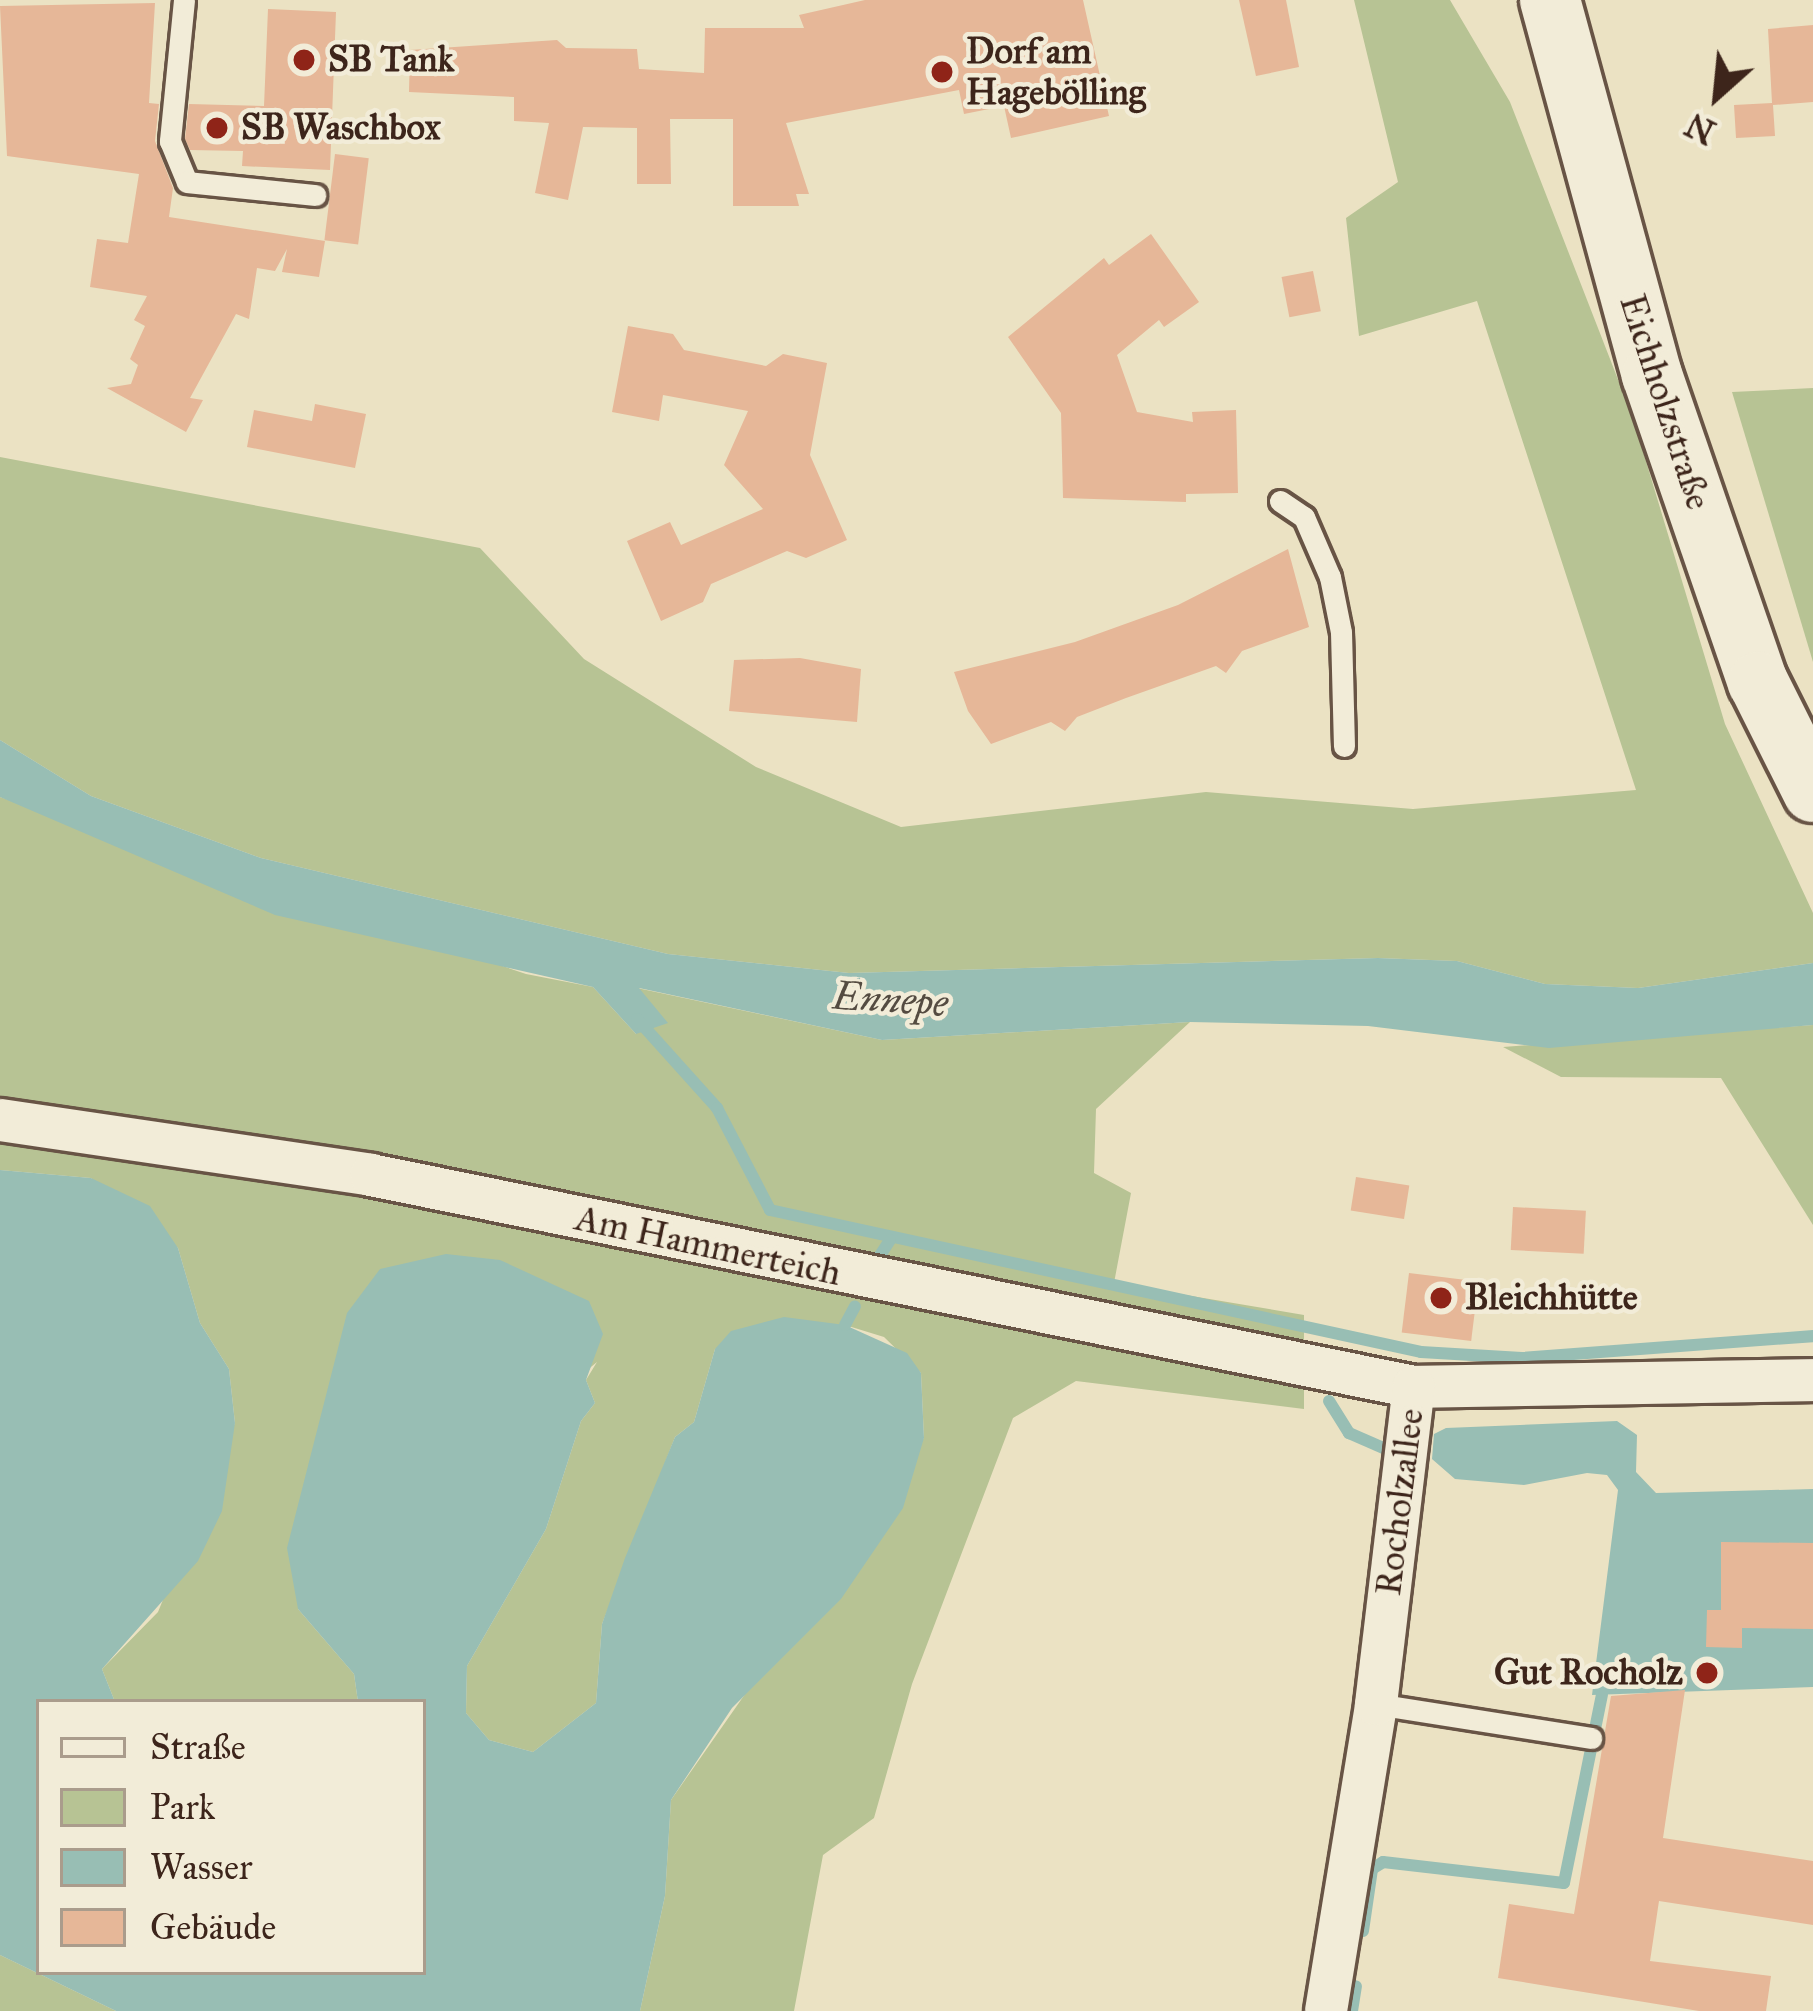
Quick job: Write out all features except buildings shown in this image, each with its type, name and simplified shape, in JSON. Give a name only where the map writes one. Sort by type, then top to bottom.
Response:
[{"type":"main road","name":"Eichholzstraße","points":[[1550,0],[1652,375],[1758,682],[1812,790]]},
{"type":"street","name":"Am Hammerteich","points":[[0,1120],[371,1175],[1414,1387]]},
{"type":"street","name":"Rocholzallee","points":[[1326,2011],[1376,1704],[1414,1387],[1813,1379]]},
{"type":"lane","points":[[184,0],[170,141],[187,182],[315,195]]},
{"type":"lane","points":[[1280,501],[1304,517],[1330,577],[1341,632],[1344,746]]},
{"type":"lane","points":[[1376,1704],[1591,1738]]},
{"type":"green space","points":[[1354,0],[1450,0],[1510,102],[1633,418],[1725,724],[1813,913],[1813,963],[1638,988],[1545,984],[1457,961],[1378,958],[849,973],[668,954],[261,858],[91,796],[0,740],[0,457],[480,548],[584,659],[756,767],[901,827],[1206,792],[1413,809],[1636,790],[1477,301],[1359,336],[1346,218],[1398,182]]},
{"type":"green space","points":[[1813,388],[1813,662],[1732,392]]},
{"type":"green space","points":[[0,797],[526,974],[593,987],[636,1034],[637,988],[882,1040],[1190,1022],[1096,1109],[1094,1173],[1131,1193],[1114,1283],[1304,1315],[1304,1409],[1076,1381],[1013,1418],[912,1684],[874,1818],[823,1855],[794,2011],[640,2011],[665,1896],[671,1800],[924,1438],[921,1373],[884,1337],[845,1325],[715,1349],[694,1422],[675,1437],[602,1624],[596,1703],[533,1752],[489,1740],[466,1713],[467,1666],[546,1529],[581,1421],[595,1403],[586,1380],[597,1362],[298,1609],[354,1674],[358,1699],[114,1699],[102,1669],[158,1612],[235,1423],[229,1369],[200,1323],[178,1248],[91,1178],[0,1170]]},
{"type":"green space","points":[[1813,1025],[1813,1225],[1721,1078],[1561,1077],[1503,1047]]},
{"type":"green space","points":[[0,1955],[116,2011],[0,2011]]},
{"type":"water","name":"Ennepe","points":[[0,740],[91,796],[261,858],[668,954],[849,973],[1378,958],[1457,961],[1545,984],[1638,988],[1813,963],[1813,1025],[1549,1048],[1368,1026],[1190,1022],[882,1040],[639,988],[668,1023],[636,1034],[593,987],[275,915],[0,797]]},
{"type":"water","points":[[0,1170],[91,1178],[150,1206],[178,1248],[200,1323],[229,1369],[235,1423],[222,1511],[198,1561],[102,1669],[114,1699],[36,1699],[36,1972],[0,1955]]},
{"type":"water","points":[[446,1254],[500,1260],[589,1301],[603,1334],[586,1380],[595,1403],[581,1421],[546,1529],[467,1666],[466,1713],[489,1740],[533,1752],[596,1703],[602,1624],[625,1558],[675,1437],[694,1422],[715,1349],[731,1331],[784,1317],[845,1325],[907,1353],[921,1373],[924,1438],[903,1508],[841,1599],[732,1708],[671,1800],[665,1896],[640,2011],[116,2011],[41,1975],[426,1975],[426,1699],[358,1699],[354,1674],[298,1609],[287,1548],[347,1313],[380,1269]]},
{"type":"water","points":[[1617,1421],[1637,1435],[1636,1472],[1656,1493],[1813,1489],[1813,1687],[1592,1695],[1618,1490],[1607,1475],[1587,1473],[1524,1485],[1455,1479],[1432,1459],[1434,1434],[1446,1428]]},
{"type":"waterway","points":[[637,1019],[717,1108],[770,1210],[1421,1352],[1522,1358],[1813,1336]]},
{"type":"waterway","points":[[879,1257],[890,1240]]},
{"type":"waterway","points":[[845,1325],[855,1306]]},
{"type":"waterway","points":[[1329,1401],[1349,1433],[1390,1451]]},
{"type":"waterway","points":[[1363,1931],[1372,1869],[1383,1862],[1564,1883],[1602,1695]]},
{"type":"waterway","points":[[1352,2011],[1356,1986]]},
{"type":"place","name":"SB Tank","points":[[304,60]]},
{"type":"place","name":"Dorf am Hagebölling","points":[[942,72]]},
{"type":"place","name":"SB Waschbox","points":[[217,128]]},
{"type":"place","name":"Bleichhütte","points":[[1441,1298]]},
{"type":"place","name":"Gut Rocholz","points":[[1707,1673]]}]
